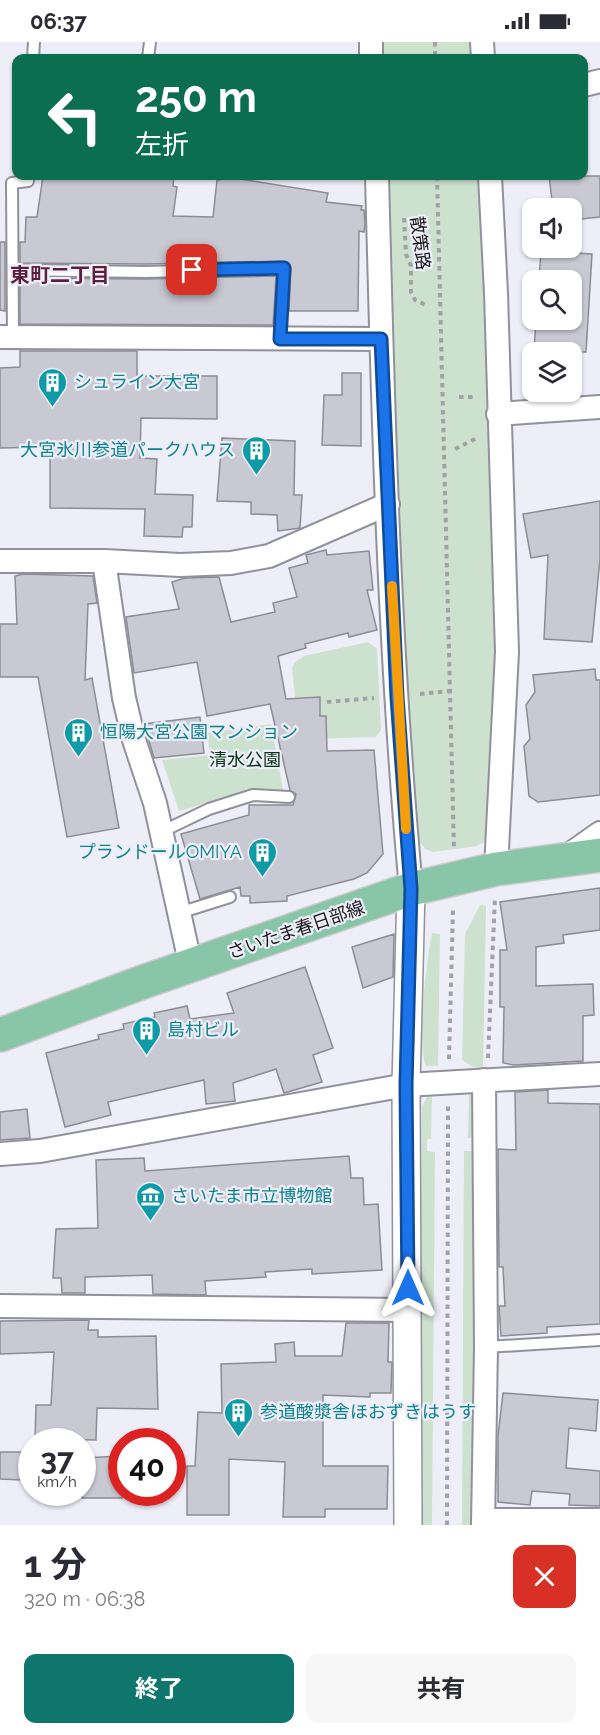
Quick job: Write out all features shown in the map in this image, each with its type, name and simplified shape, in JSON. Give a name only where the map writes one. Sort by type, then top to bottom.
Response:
[{"type":"main road","name":"さいたま春日部線","points":[[0,1035],[411,889],[496,868],[600,855]]},
{"type":"street","points":[[377,180],[388,504],[402,794],[411,889],[406,1085],[408,1525]]},
{"type":"street","points":[[490,180],[507,652],[496,868]]},
{"type":"street","points":[[6,337],[381,339]]},
{"type":"street","points":[[498,414],[600,406]]},
{"type":"street","points":[[0,561],[104,561],[180,565],[231,563],[269,556],[388,504]]},
{"type":"street","points":[[104,561],[124,698],[161,832],[191,966]]},
{"type":"street","points":[[562,859],[600,833]]},
{"type":"street","points":[[0,1154],[40,1151],[406,1085],[600,1074]]},
{"type":"street","points":[[486,1079],[486,1347],[483,1522],[600,1520]]},
{"type":"street","points":[[0,1306],[408,1310]]},
{"type":"lane","points":[[6,337],[14,270],[12,183],[28,180]]},
{"type":"lane","points":[[14,270],[146,272],[284,268],[280,339]]},
{"type":"lane","points":[[161,832],[209,809],[253,795],[289,797]]},
{"type":"lane","points":[[179,913],[230,897]]},
{"type":"lane","points":[[486,1347],[600,1340]]},
{"type":"path","name":"散策路","points":[[402,208],[406,228],[406,254],[411,266],[411,292],[415,300],[426,305]]},
{"type":"path","points":[[459,397],[481,397]]},
{"type":"path","points":[[416,695],[449,691]]},
{"type":"path","points":[[327,702],[380,698]]},
{"type":"path","points":[[486,1079],[496,868]]},
{"type":"green space","points":[[381,42],[477,42],[478,54],[381,54]]},
{"type":"green space","points":[[387,180],[486,180],[501,611],[488,840],[477,846],[433,852],[425,849],[418,840],[409,783]]},
{"type":"green space","points":[[368,642],[377,649],[381,730],[376,737],[308,739],[299,734],[292,668],[295,662],[304,656]]},
{"type":"green space","name":"清水公園","points":[[271,724],[283,790],[243,794],[179,811],[162,760],[210,755],[207,733]]},
{"type":"green space","points":[[480,905],[486,906],[483,1068],[473,1067],[462,1060],[465,934]]},
{"type":"green space","points":[[432,933],[440,934],[438,1066],[426,1066],[423,1056],[422,1022]]},
{"type":"green space","points":[[469,1095],[476,1097],[476,1525],[462,1525],[464,1151],[472,1151],[473,1138],[468,1138]]},
{"type":"green space","points":[[427,1097],[432,1097],[431,1139],[427,1139],[427,1151],[435,1152],[432,1525],[420,1525],[422,1106]]},
{"type":"building","points":[[588,176],[600,176],[600,217],[582,219],[582,198],[552,198],[550,180],[588,180]]},
{"type":"building","points":[[42,180],[174,180],[173,186],[177,187],[173,216],[213,217],[217,180],[246,180],[328,193],[326,202],[362,206],[361,210],[364,210],[364,232],[359,231],[358,311],[289,311],[291,268],[284,261],[146,264],[20,263],[20,242],[25,242],[26,217],[37,217]]},
{"type":"building","points":[[0,242],[5,242],[5,311],[0,310]]},
{"type":"building","points":[[582,253],[592,254],[586,352],[582,352],[582,342],[535,342],[535,330],[582,330],[582,270],[540,270],[541,258],[582,258]]},
{"type":"building","points":[[276,276],[273,325],[20,324],[20,278],[146,279]]},
{"type":"building","points":[[20,351],[137,351],[137,376],[217,376],[217,419],[141,418],[140,458],[157,459],[155,494],[193,495],[192,527],[183,527],[182,537],[144,536],[145,509],[50,508],[50,447],[0,448],[0,368],[20,367]]},
{"type":"building","points":[[342,373],[361,373],[361,446],[322,445],[324,395],[342,395]]},
{"type":"building","name":"大宮氷川参道パークハウス","points":[[222,438],[295,441],[294,495],[302,495],[300,528],[278,531],[277,515],[251,514],[251,502],[217,501]]},
{"type":"building","points":[[600,501],[600,559],[592,642],[544,639],[548,555],[531,558],[523,514]]},
{"type":"building","points":[[326,550],[327,555],[369,551],[373,590],[367,590],[377,630],[349,637],[348,633],[305,644],[306,648],[278,656],[286,699],[320,697],[320,716],[326,716],[327,751],[374,750],[383,854],[367,873],[354,879],[287,896],[287,901],[250,903],[250,896],[241,896],[240,887],[200,899],[181,834],[249,815],[249,805],[293,805],[296,794],[290,790],[270,704],[207,716],[197,662],[134,673],[126,617],[179,609],[172,582],[185,578],[219,577],[231,622],[275,612],[273,603],[297,597],[289,568],[308,563],[306,555]]},
{"type":"building","points":[[23,574],[93,576],[97,603],[88,604],[85,680],[92,678],[119,828],[67,837],[38,677],[0,677],[0,624],[17,624],[15,576]]},
{"type":"building","points":[[595,669],[596,680],[600,680],[600,795],[538,802],[529,796],[524,746],[530,739],[526,705],[535,692],[533,675]]},
{"type":"building","points":[[200,717],[204,753],[154,758],[144,724]]},
{"type":"building","points":[[600,888],[600,930],[563,935],[564,943],[536,947],[536,986],[593,984],[594,1015],[583,1016],[583,1061],[514,1065],[503,1063],[504,1007],[500,1007],[500,950],[507,950],[500,902]]},
{"type":"building","points":[[394,934],[393,977],[363,988],[352,947]]},
{"type":"building","points":[[305,967],[333,1048],[313,1055],[322,1082],[284,1093],[276,1069],[233,1083],[235,1101],[206,1104],[204,1080],[108,1102],[111,1115],[65,1127],[46,1053],[99,1039],[98,1035],[124,1029],[123,1024],[155,1017],[154,1013],[187,1006],[190,1019],[234,1013],[227,993]]},
{"type":"building","points":[[548,1090],[548,1103],[600,1104],[600,1324],[547,1327],[547,1333],[501,1336],[499,1306],[505,1306],[503,1267],[499,1267],[498,1149],[516,1150],[515,1092]]},
{"type":"building","points":[[27,1109],[30,1138],[0,1140],[0,1112]]},
{"type":"building","points":[[349,1156],[351,1178],[363,1178],[364,1205],[378,1204],[382,1270],[312,1274],[312,1269],[265,1272],[266,1277],[205,1281],[206,1295],[153,1294],[152,1275],[85,1277],[85,1293],[62,1293],[61,1278],[53,1278],[56,1229],[98,1228],[96,1160],[144,1158],[145,1171]]},
{"type":"building","points":[[89,1320],[88,1330],[98,1330],[98,1337],[156,1336],[158,1409],[97,1408],[96,1440],[96,1428],[35,1428],[36,1405],[51,1405],[54,1352],[0,1354],[0,1321]]},
{"type":"building","points":[[346,1323],[389,1323],[388,1362],[392,1362],[391,1393],[370,1393],[370,1397],[323,1395],[323,1466],[388,1466],[387,1509],[325,1509],[325,1517],[283,1517],[285,1462],[229,1459],[229,1515],[187,1515],[187,1466],[195,1466],[198,1412],[222,1413],[221,1364],[276,1362],[275,1344],[294,1342],[295,1356],[342,1356]]},
{"type":"building","points":[[503,1393],[598,1400],[596,1431],[569,1428],[566,1468],[600,1471],[600,1506],[569,1505],[570,1494],[532,1491],[530,1505],[498,1502],[498,1436]]},
{"type":"building","points":[[0,1452],[18,1452],[18,1480],[0,1479]]},
{"type":"building","points":[[96,1457],[108,1457],[108,1498],[96,1498]]},
{"type":"slow traffic","points":[[392,586],[402,794],[406,829]]},
{"type":"place","name":"シュライン大宮","points":[[53,408]]},
{"type":"place","name":"大宮氷川参道パークハウス","points":[[256,476]]},
{"type":"place","name":"恒陽大宮公園マンション","points":[[79,758]]},
{"type":"place","name":"プランドールOMIYA","points":[[263,878]]},
{"type":"place","name":"島村ビル","points":[[146,1056]]},
{"type":"place","name":"さいたま市立博物館","points":[[150,1222]]},
{"type":"place","name":"参道酸漿舎ほおずきはうす","points":[[239,1438]]},
{"type":"district","name":"東町二丁目","points":[[60,275]]},
{"type":"route","points":[[192,270],[284,268],[280,339],[381,339],[402,794],[411,889],[406,1085],[408,1288]]}]
